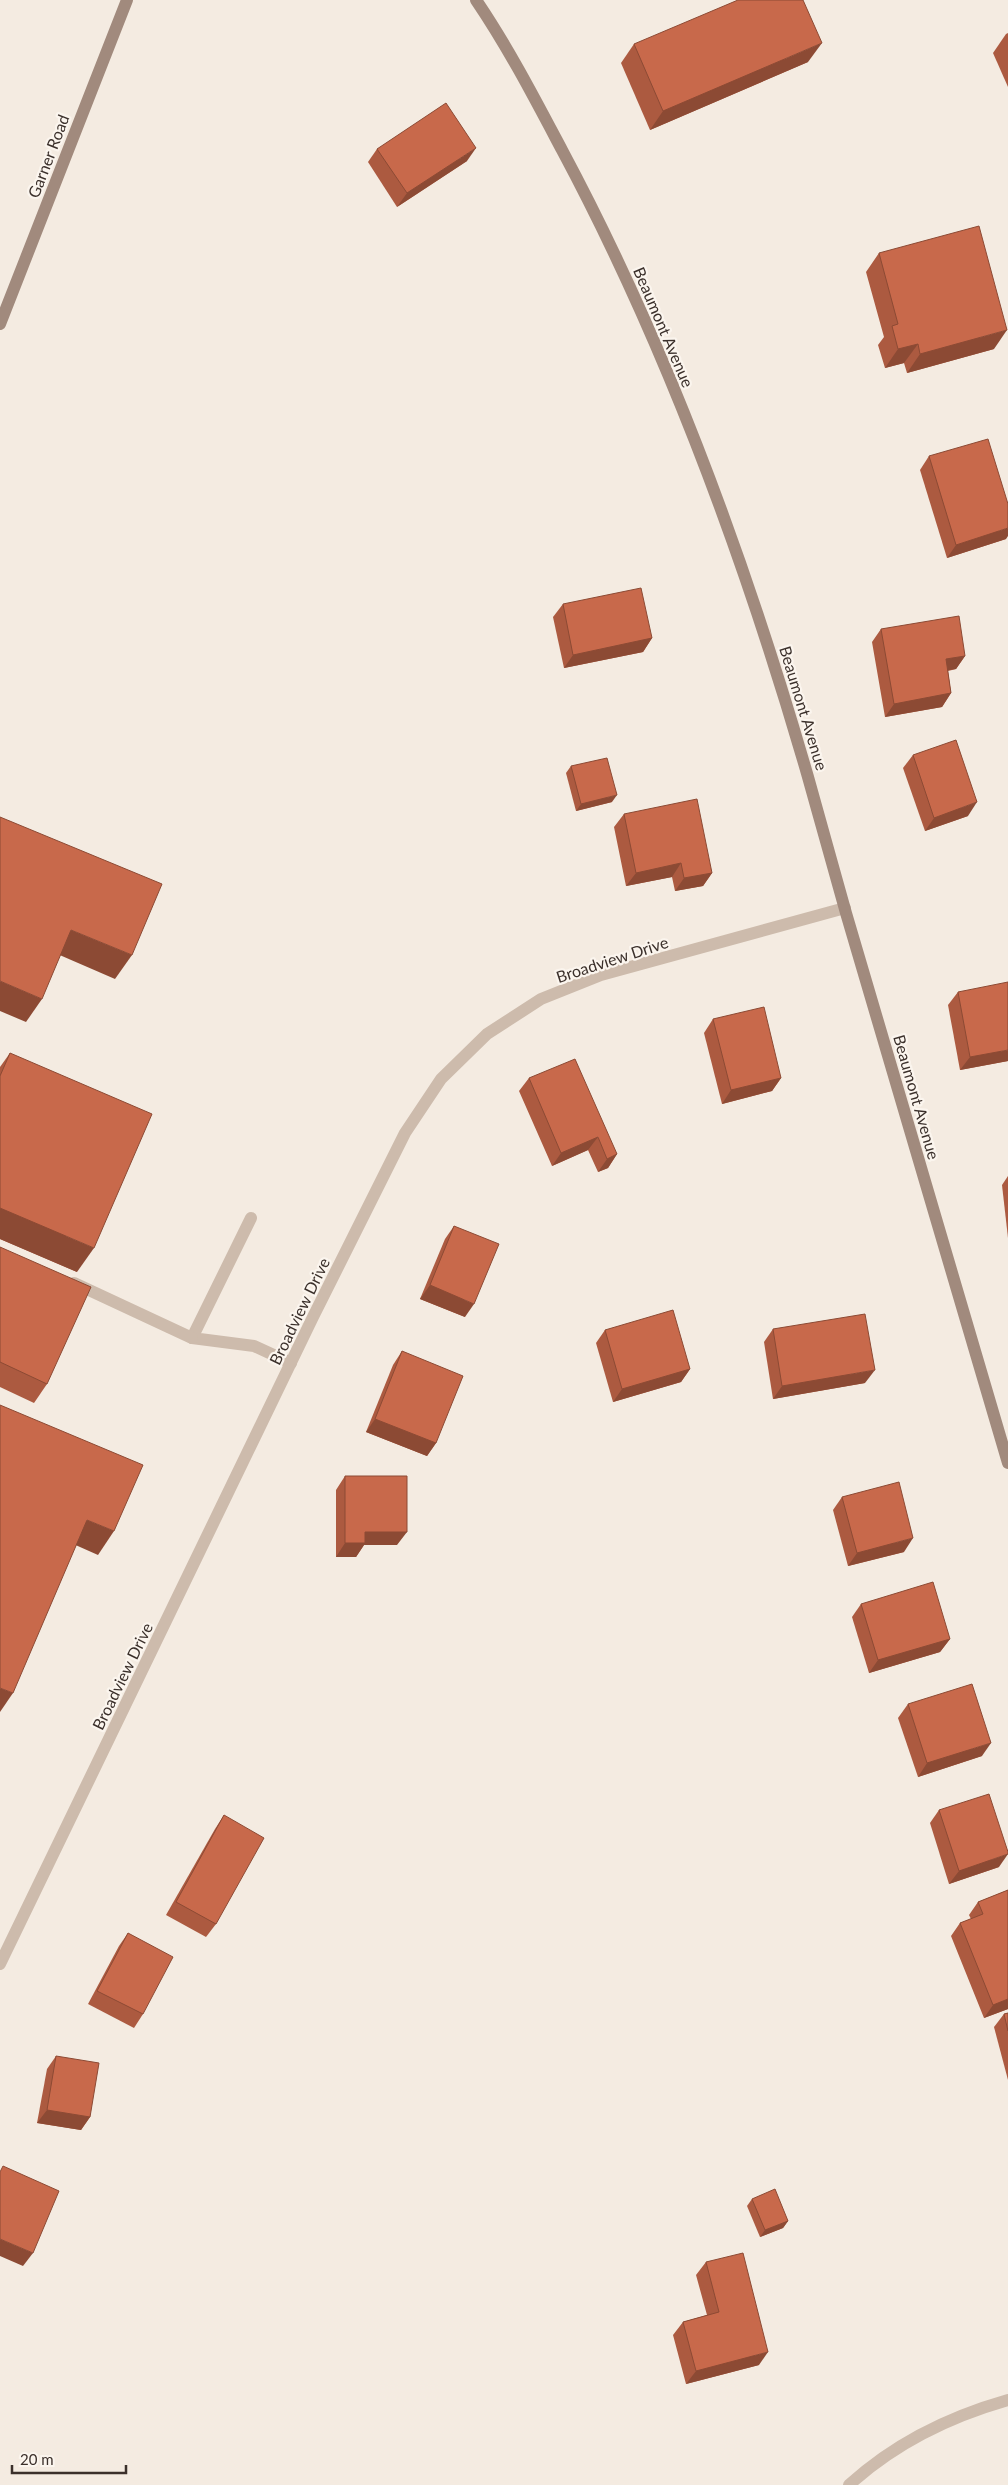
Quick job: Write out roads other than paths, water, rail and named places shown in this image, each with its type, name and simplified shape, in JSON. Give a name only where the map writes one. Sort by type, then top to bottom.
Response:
[{"type":"street","name":"Garner Road","points":[[0,324],[127,0]]},
{"type":"street","name":"Beaumont Avenue","points":[[476,0],[536,100],[586,194],[632,290],[673,387],[722,515],[767,645],[808,776],[844,908],[1008,1463]]},
{"type":"street","name":"Broadview Drive","points":[[0,1964],[291,1363],[405,1133],[441,1079],[487,1034],[541,999],[601,976],[844,908]]},
{"type":"street","points":[[192,1338],[251,1218]]},
{"type":"street","points":[[61,1277],[192,1338],[254,1346],[291,1363]]},
{"type":"street","points":[[849,2485],[894,2449],[924,2432],[979,2408],[1008,2400]]}]
